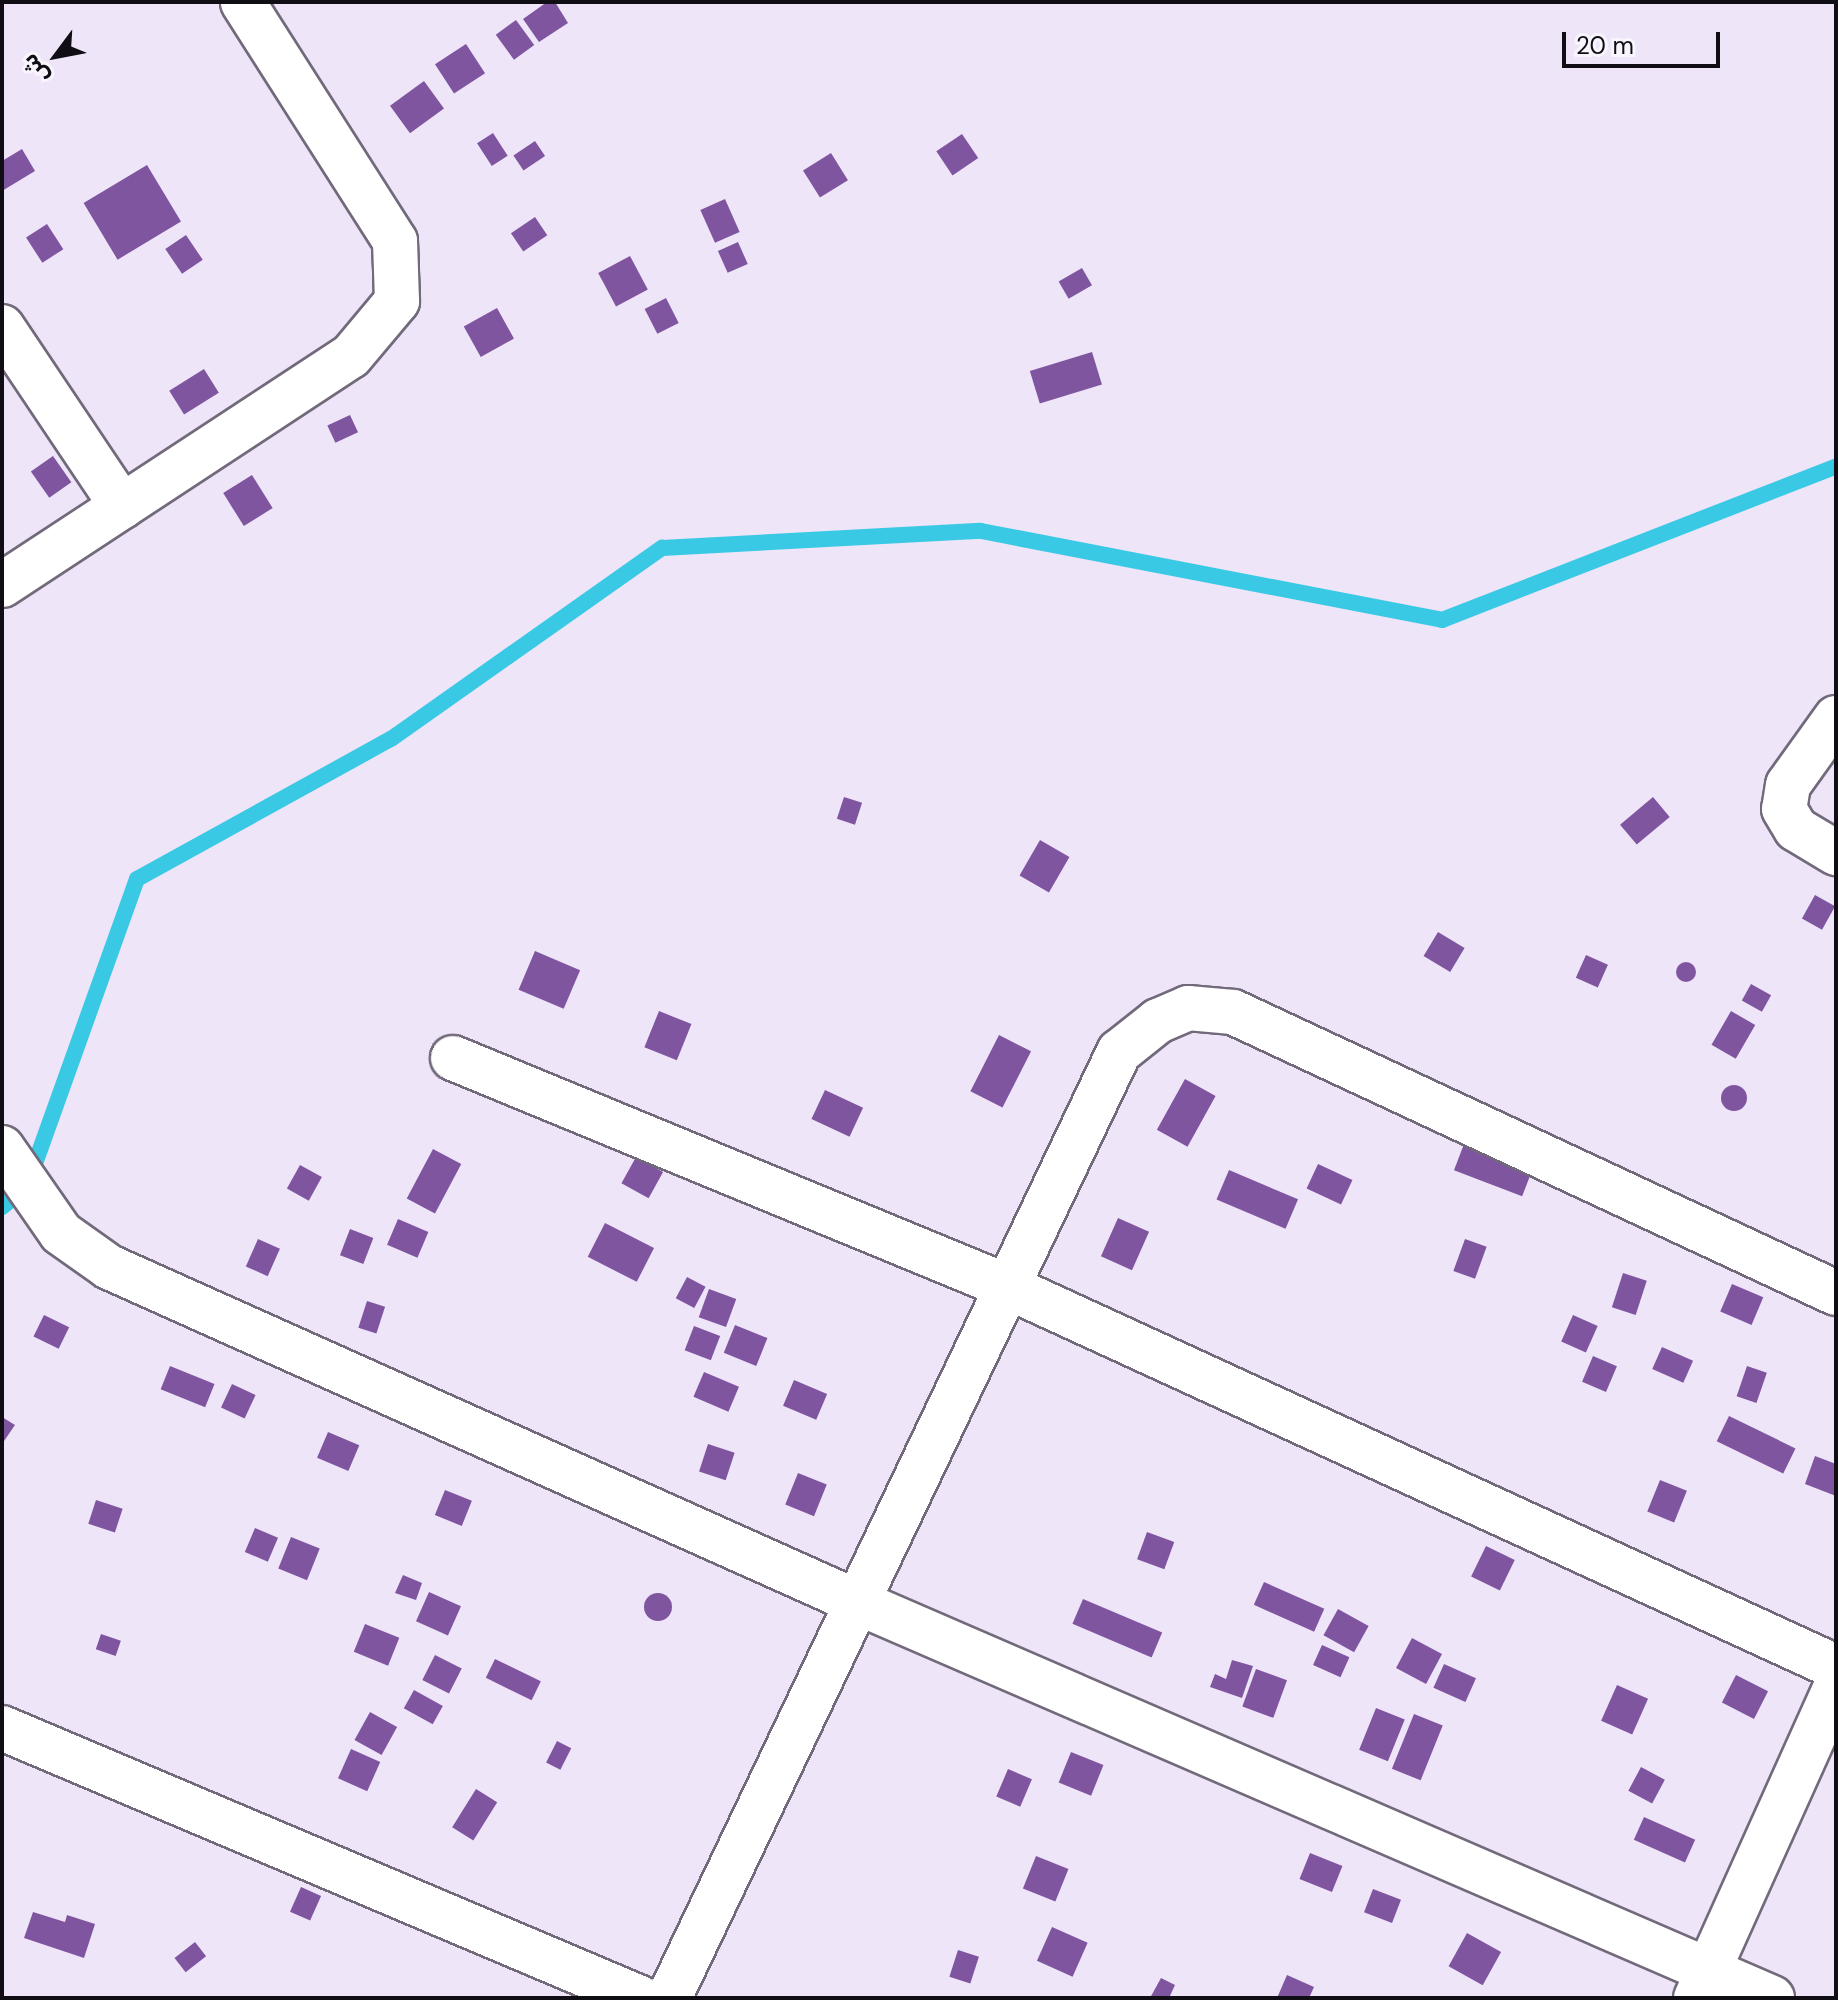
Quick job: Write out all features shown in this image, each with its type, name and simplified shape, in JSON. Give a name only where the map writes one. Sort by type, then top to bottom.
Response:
[{"type":"street","points":[[2,585],[351,356],[397,301],[395,241],[243,2]]},
{"type":"street","points":[[2,327],[122,506]]},
{"type":"street","points":[[1836,718],[1788,785],[1784,809],[1796,829],[1836,853]]},
{"type":"street","points":[[669,1998],[1119,1052],[1158,1021],[1188,1008],[1233,1012],[1836,1293]]},
{"type":"street","points":[[453,1058],[1006,1286],[1836,1667]]},
{"type":"street","points":[[2,1148],[61,1233],[109,1267],[1702,1983],[1772,1998]]},
{"type":"street","points":[[1702,1983],[1836,1686]]},
{"type":"street","points":[[2,1728],[640,1998]]},
{"type":"building","points":[[547,2],[555,2],[568,23],[539,42],[523,19]]},
{"type":"building","points":[[516,20],[534,45],[514,60],[496,35]]},
{"type":"building","points":[[466,44],[485,73],[454,94],[435,64]]},
{"type":"building","points":[[424,81],[444,109],[410,133],[390,106]]},
{"type":"building","points":[[493,133],[508,156],[492,166],[477,143]]},
{"type":"building","points":[[962,134],[978,158],[953,175],[936,151]]},
{"type":"building","points":[[535,141],[545,156],[524,170],[513,156]]},
{"type":"building","points":[[22,149],[35,171],[2,191],[2,161]]},
{"type":"building","points":[[831,153],[848,180],[820,198],[803,170]]},
{"type":"building","points":[[147,165],[181,222],[118,260],[84,203]]},
{"type":"building","points":[[725,199],[740,232],[715,243],[700,210]]},
{"type":"building","points":[[535,217],[547,235],[523,251],[511,233]]},
{"type":"building","points":[[47,224],[63,249],[42,263],[26,238]]},
{"type":"building","points":[[186,235],[203,260],[182,274],[165,249]]},
{"type":"building","points":[[738,242],[748,264],[728,273],[718,251]]},
{"type":"building","points":[[630,256],[648,290],[616,306],[598,273]]},
{"type":"building","points":[[1082,268],[1092,285],[1069,299],[1059,282]]},
{"type":"building","points":[[666,298],[679,323],[657,334],[645,309]]},
{"type":"building","points":[[497,308],[514,339],[481,357],[464,326]]},
{"type":"building","points":[[1092,352],[1102,385],[1040,404],[1030,371]]},
{"type":"building","points":[[204,369],[219,393],[184,414],[169,391]]},
{"type":"building","points":[[350,415],[358,432],[335,443],[327,426]]},
{"type":"building","points":[[53,456],[71,482],[49,498],[31,471]]},
{"type":"building","points":[[252,475],[273,508],[244,526],[223,493]]},
{"type":"building","points":[[844,797],[862,803],[855,825],[837,819]]},
{"type":"building","points":[[1653,797],[1670,817],[1637,845],[1620,825]]},
{"type":"building","points":[[1040,840],[1069,857],[1049,893],[1020,876]]},
{"type":"building","points":[[1815,895],[1835,906],[1822,930],[1802,919]]},
{"type":"building","points":[[1438,932],[1465,948],[1450,972],[1424,956]]},
{"type":"building","points":[[535,951],[580,970],[564,1009],[519,990]]},
{"type":"building","points":[[1586,955],[1608,965],[1598,988],[1576,978]]},
{"type":"building","points":[[1686,962],[1693,965],[1696,972],[1693,979],[1686,982],[1679,979],[1676,972],[1679,965]]},
{"type":"building","points":[[1751,984],[1771,995],[1762,1012],[1742,1001]]},
{"type":"building","points":[[659,1011],[691,1024],[677,1060],[644,1047]]},
{"type":"building","points":[[1731,1011],[1755,1025],[1736,1059],[1712,1045]]},
{"type":"building","points":[[999,1035],[1031,1051],[1002,1107],[970,1091]]},
{"type":"building","points":[[1185,1079],[1216,1096],[1187,1147],[1157,1130]]},
{"type":"building","points":[[1734,1085],[1743,1089],[1747,1098],[1743,1107],[1734,1111],[1725,1107],[1721,1098],[1725,1089]]},
{"type":"building","points":[[825,1090],[863,1108],[850,1137],[811,1119]]},
{"type":"building","points":[[1464,1144],[1532,1170],[1522,1196],[1454,1170]]},
{"type":"building","points":[[433,1149],[461,1164],[435,1213],[407,1198]]},
{"type":"building","points":[[636,1157],[663,1172],[649,1198],[621,1183]]},
{"type":"building","points":[[1318,1164],[1352,1180],[1341,1205],[1307,1188]]},
{"type":"building","points":[[300,1165],[322,1177],[309,1201],[287,1189]]},
{"type":"building","points":[[1229,1170],[1298,1199],[1286,1229],[1216,1199]]},
{"type":"building","points":[[1118,1218],[1149,1232],[1132,1270],[1101,1256]]},
{"type":"building","points":[[398,1219],[428,1232],[417,1258],[387,1245]]},
{"type":"building","points":[[605,1223],[654,1248],[637,1282],[588,1257]]},
{"type":"building","points":[[350,1229],[373,1238],[363,1264],[340,1255]]},
{"type":"building","points":[[258,1239],[280,1249],[268,1276],[246,1266]]},
{"type":"building","points":[[1465,1239],[1487,1247],[1475,1279],[1453,1271]]},
{"type":"building","points":[[1623,1273],[1647,1281],[1636,1315],[1612,1307]]},
{"type":"building","points":[[687,1277],[706,1287],[694,1308],[676,1298]]},
{"type":"building","points":[[1732,1284],[1763,1297],[1752,1325],[1720,1312]]},
{"type":"building","points":[[709,1289],[736,1299],[726,1327],[699,1317]]},
{"type":"building","points":[[367,1301],[385,1307],[376,1334],[358,1328]]},
{"type":"building","points":[[44,1315],[69,1327],[59,1349],[33,1337]]},
{"type":"building","points":[[1573,1315],[1598,1326],[1586,1352],[1561,1341]]},
{"type":"building","points":[[735,1325],[767,1338],[756,1366],[724,1353]]},
{"type":"building","points":[[694,1326],[720,1336],[711,1360],[685,1350]]},
{"type":"building","points":[[1662,1347],[1693,1361],[1683,1383],[1652,1369]]},
{"type":"building","points":[[1593,1356],[1617,1366],[1606,1392],[1582,1382]]},
{"type":"building","points":[[170,1366],[215,1384],[205,1407],[161,1389]]},
{"type":"building","points":[[1747,1366],[1767,1373],[1756,1403],[1737,1396]]},
{"type":"building","points":[[704,1372],[739,1387],[728,1412],[693,1397]]},
{"type":"building","points":[[794,1380],[827,1394],[816,1420],[783,1406]]},
{"type":"building","points":[[232,1384],[256,1395],[245,1419],[221,1408]]},
{"type":"building","points":[[1729,1416],[1796,1448],[1783,1474],[1717,1441]]},
{"type":"building","points":[[2,1417],[15,1425],[2,1444]]},
{"type":"building","points":[[328,1432],[359,1445],[348,1471],[317,1458]]},
{"type":"building","points":[[708,1444],[735,1453],[726,1480],[699,1472]]},
{"type":"building","points":[[1815,1456],[1836,1464],[1836,1496],[1805,1484]]},
{"type":"building","points":[[798,1473],[827,1485],[814,1516],[785,1505]]},
{"type":"building","points":[[1660,1480],[1687,1491],[1674,1522],[1647,1512]]},
{"type":"building","points":[[445,1490],[472,1501],[462,1526],[435,1515]]},
{"type":"building","points":[[96,1500],[123,1509],[115,1532],[88,1524]]},
{"type":"building","points":[[255,1528],[278,1538],[268,1562],[245,1552]]},
{"type":"building","points":[[1147,1532],[1174,1542],[1164,1569],[1137,1559]]},
{"type":"building","points":[[291,1537],[320,1549],[307,1580],[278,1569]]},
{"type":"building","points":[[1486,1546],[1515,1560],[1500,1591],[1471,1577]]},
{"type":"building","points":[[403,1575],[422,1583],[416,1600],[395,1593]]},
{"type":"building","points":[[1264,1582],[1324,1609],[1314,1632],[1254,1605]]},
{"type":"building","points":[[429,1592],[461,1606],[448,1635],[416,1621]]},
{"type":"building","points":[[658,1593],[668,1597],[672,1607],[668,1617],[658,1621],[648,1617],[644,1607],[648,1597]]},
{"type":"building","points":[[1083,1599],[1162,1633],[1152,1657],[1072,1624]]},
{"type":"building","points":[[1338,1609],[1369,1626],[1354,1652],[1323,1635]]},
{"type":"building","points":[[365,1624],[399,1638],[388,1666],[354,1652]]},
{"type":"building","points":[[101,1634],[121,1641],[116,1656],[96,1649]]},
{"type":"building","points":[[1412,1638],[1442,1654],[1426,1684],[1396,1668]]},
{"type":"building","points":[[1322,1645],[1349,1657],[1340,1677],[1313,1665]]},
{"type":"building","points":[[435,1655],[462,1669],[449,1694],[422,1680]]},
{"type":"building","points":[[495,1659],[541,1681],[532,1700],[486,1678]]},
{"type":"building","points":[[1232,1660],[1253,1666],[1242,1698],[1210,1687],[1215,1674],[1226,1679]]},
{"type":"building","points":[[1444,1664],[1476,1678],[1465,1702],[1433,1688]]},
{"type":"building","points":[[1256,1669],[1287,1680],[1273,1718],[1242,1707]]},
{"type":"building","points":[[1736,1675],[1768,1691],[1754,1719],[1722,1703]]},
{"type":"building","points":[[1617,1685],[1648,1699],[1632,1734],[1601,1721]]},
{"type":"building","points":[[414,1690],[443,1706],[433,1724],[404,1708]]},
{"type":"building","points":[[1376,1708],[1405,1720],[1388,1761],[1359,1750]]},
{"type":"building","points":[[370,1712],[397,1727],[382,1755],[354,1740]]},
{"type":"building","points":[[1414,1714],[1443,1726],[1421,1780],[1392,1769]]},
{"type":"building","points":[[557,1741],[571,1748],[560,1770],[546,1762]]},
{"type":"building","points":[[351,1749],[380,1762],[367,1791],[338,1778]]},
{"type":"building","points":[[1071,1752],[1103,1765],[1091,1796],[1059,1783]]},
{"type":"building","points":[[1641,1767],[1665,1780],[1652,1804],[1628,1791]]},
{"type":"building","points":[[1008,1769],[1032,1779],[1020,1807],[996,1797]]},
{"type":"building","points":[[476,1789],[497,1802],[473,1840],[452,1827]]},
{"type":"building","points":[[1644,1817],[1695,1840],[1685,1863],[1634,1840]]},
{"type":"building","points":[[1310,1853],[1342,1866],[1332,1892],[1300,1879]]},
{"type":"building","points":[[1036,1856],[1068,1869],[1055,1902],[1023,1888]]},
{"type":"building","points":[[301,1887],[321,1896],[310,1921],[290,1912]]},
{"type":"building","points":[[1373,1889],[1401,1900],[1392,1923],[1364,1912]]},
{"type":"building","points":[[33,1912],[65,1922],[67,1915],[95,1924],[84,1958],[24,1938]]},
{"type":"building","points":[[1052,1927],[1088,1943],[1073,1977],[1037,1961]]},
{"type":"building","points":[[1467,1933],[1501,1952],[1483,1985],[1449,1966]]},
{"type":"building","points":[[195,1942],[206,1956],[186,1972],[175,1958]]},
{"type":"building","points":[[958,1950],[979,1957],[970,1983],[949,1977]]},
{"type":"building","points":[[1287,1975],[1314,1987],[1309,1998],[1277,1998]]},
{"type":"building","points":[[1161,1978],[1175,1985],[1169,1998],[1150,1998]]},
{"type":"waterway","points":[[2,1207],[27,1186],[137,879],[391,739],[662,548],[981,531],[1442,620],[1836,466]]}]
